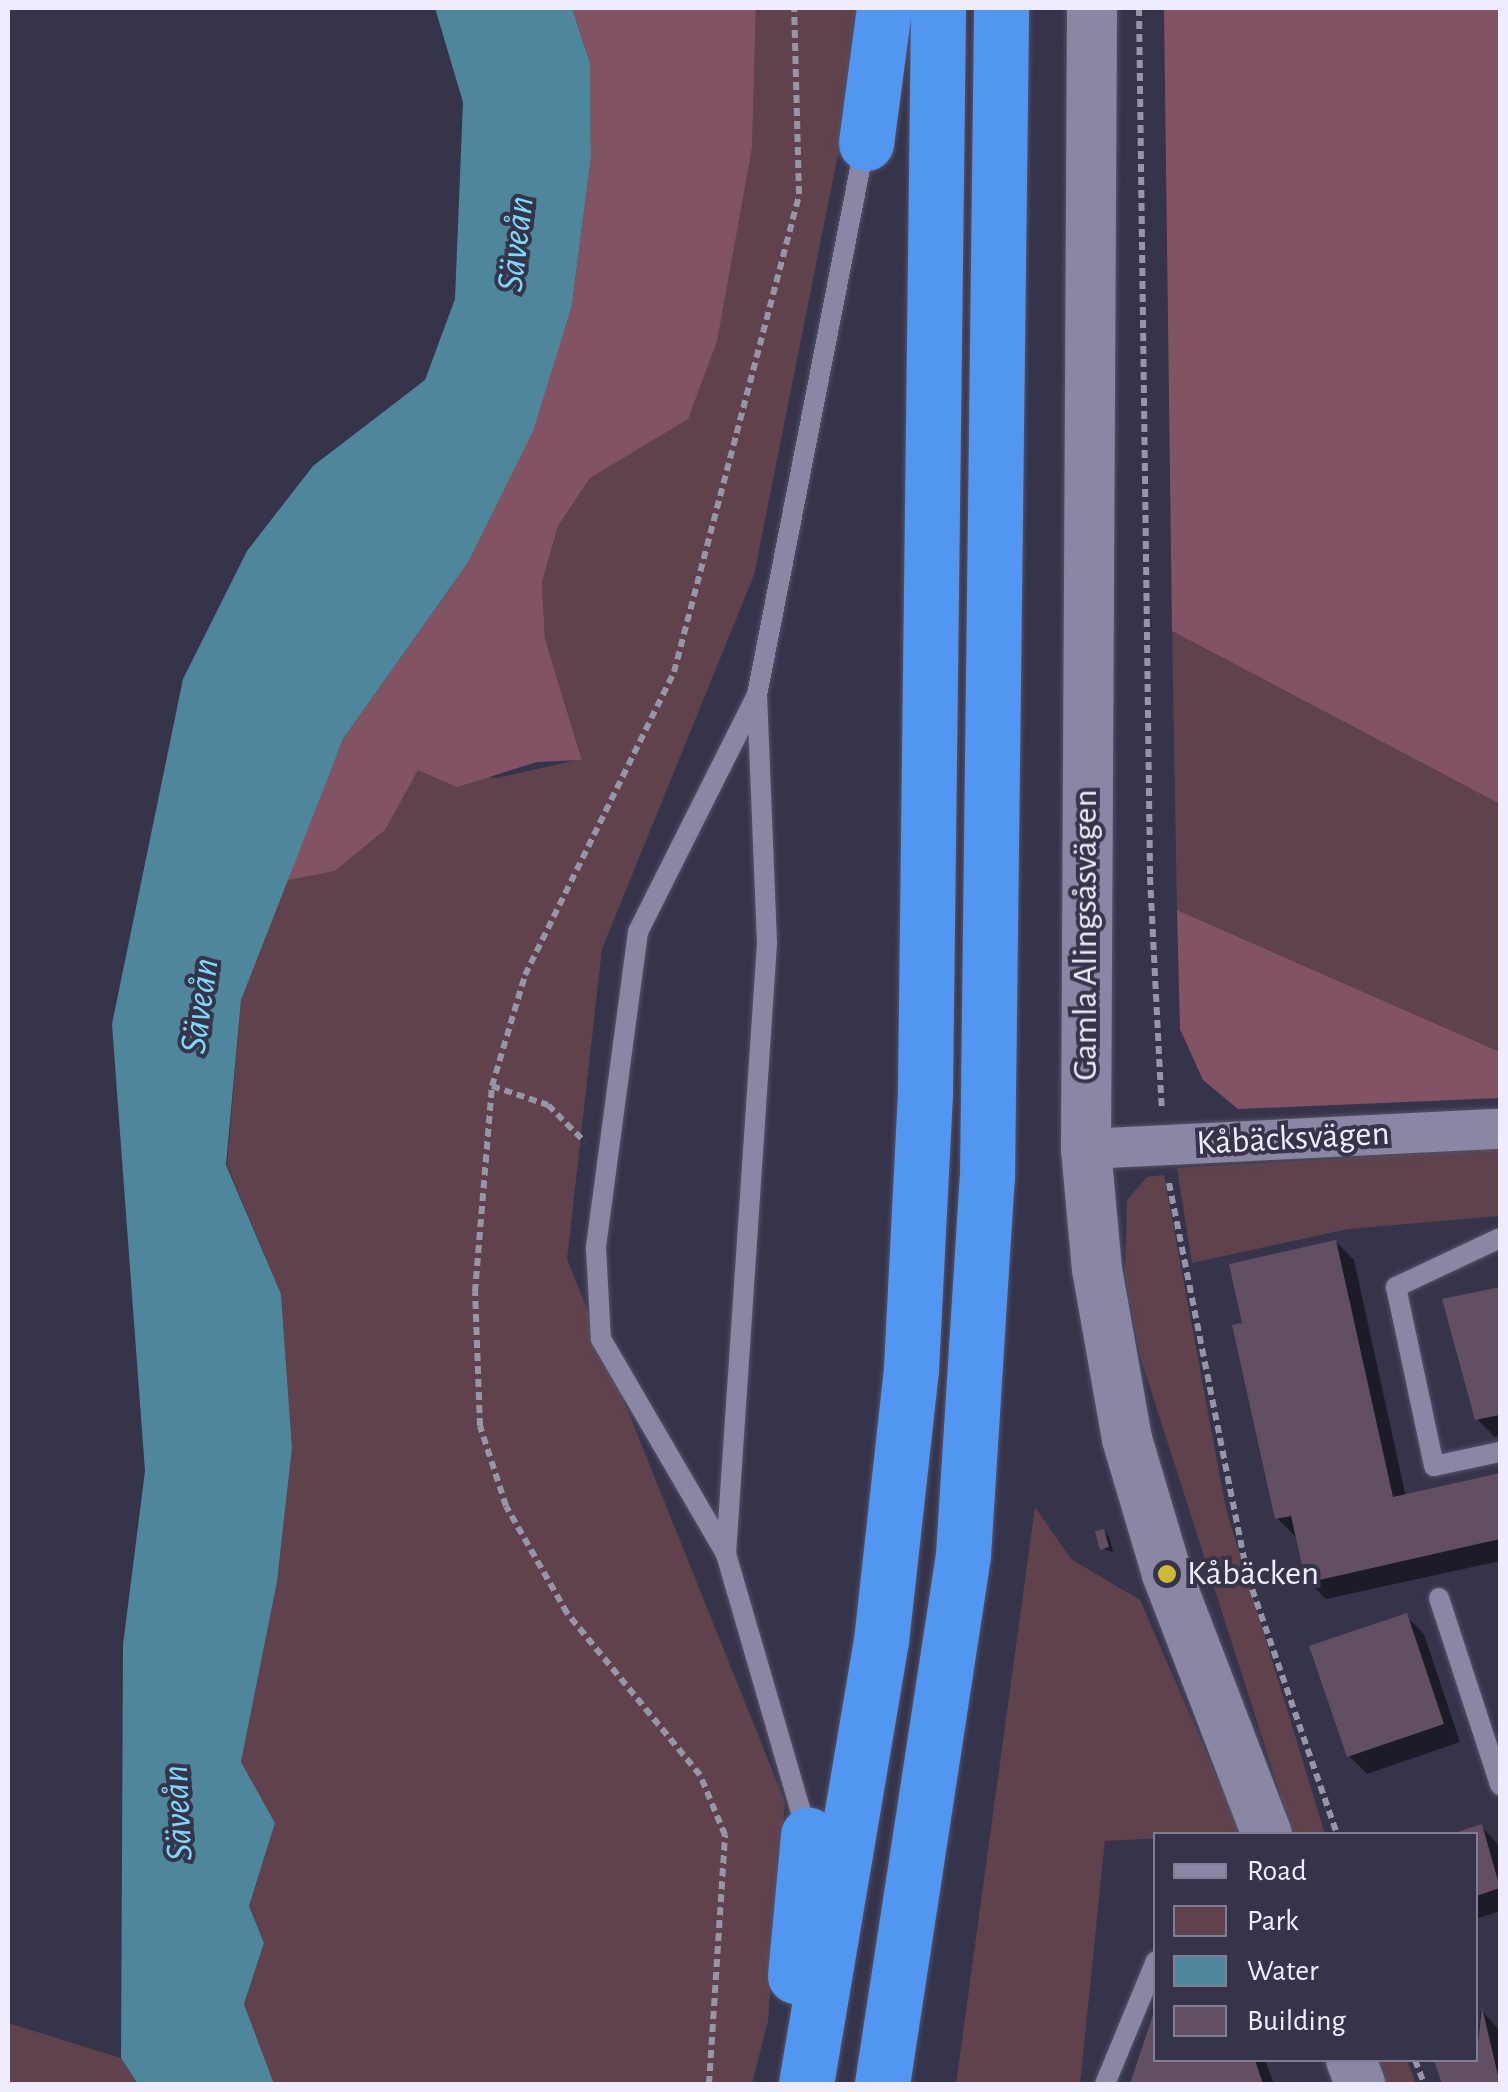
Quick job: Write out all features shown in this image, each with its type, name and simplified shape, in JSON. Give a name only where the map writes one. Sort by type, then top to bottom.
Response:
[{"type":"highway","points":[[866,143],[884,8]]},
{"type":"highway","points":[[806,2084],[878,1660],[911,1369],[925,1090],[938,8]]},
{"type":"highway","points":[[882,2084],[963,1555],[987,1178],[1001,8]]},
{"type":"highway","points":[[779,2084],[808,1835]]},
{"type":"street","name":"Gamla Alingsåsvägen","points":[[1092,8],[1086,1149],[1126,1439],[1167,1574],[1267,1832]]},
{"type":"street","name":"Kåbäcksvägen","points":[[1086,1149],[1500,1129]]},
{"type":"lane","points":[[726,1554],[768,944],[757,695],[866,143]]},
{"type":"lane","points":[[757,695],[638,932],[596,1248],[602,1339],[726,1554],[808,1835]]},
{"type":"lane","points":[[1500,1238],[1396,1286],[1434,1466],[1500,1452]]},
{"type":"lane","points":[[1439,1598],[1500,1785]]},
{"type":"lane","points":[[1105,2084],[1112,2047],[1153,1967]]},
{"type":"path","points":[[1139,8],[1150,877],[1164,1145],[1248,1576],[1336,1832]]},
{"type":"path","points":[[492,1086],[548,1105],[607,1164]]},
{"type":"green space","points":[[756,8],[859,8],[854,74],[754,575],[602,949],[567,1259],[785,1802],[768,2021],[752,2084],[274,2084],[244,2004],[264,1943],[249,1906],[275,1823],[241,1762],[277,1582],[292,1448],[281,1294],[227,1165],[241,1000],[284,881],[335,871],[385,830],[418,769],[497,778],[582,759],[545,639],[542,582],[558,526],[590,478],[688,418],[752,148]]},
{"type":"green space","points":[[1172,631],[1500,804],[1500,1052],[1177,910]]},
{"type":"green space","points":[[1500,1149],[1500,1216],[1348,1229],[1192,1263],[1177,1168]]},
{"type":"green space","points":[[1164,1175],[1226,1509],[1324,1832],[1292,1832],[1140,1356],[1125,1276],[1127,1200],[1147,1177]]},
{"type":"green space","points":[[1035,1507],[1071,1559],[1140,1600],[1241,1832],[1153,1832],[1153,1839],[1105,1841],[1080,2084],[956,2084]]},
{"type":"green space","points":[[8,2023],[121,2058],[138,2084],[8,2084]]},
{"type":"green space","points":[[1377,2062],[1408,2062],[1416,2084],[1385,2084]]},
{"type":"shaded area","points":[[572,8],[756,8],[752,148],[717,341],[688,419],[590,478],[558,526],[542,582],[545,639],[582,760],[537,762],[457,787],[418,770],[385,830],[335,871],[284,881],[343,739],[467,564],[572,305],[591,157],[590,63]]},
{"type":"shaded area","points":[[1164,8],[1500,8],[1500,804],[1172,631]]},
{"type":"shaded area","points":[[1177,910],[1500,1052],[1500,1098],[1238,1109],[1203,1080],[1180,1029]]},
{"type":"water","name":"Säveån","points":[[435,8],[572,8],[590,63],[591,157],[572,305],[533,431],[467,564],[343,739],[241,1000],[226,1165],[281,1294],[292,1448],[277,1582],[241,1762],[275,1823],[249,1906],[264,1943],[244,2004],[274,2084],[138,2084],[121,2058],[123,1645],[145,1471],[112,1024],[183,679],[247,551],[313,466],[425,380],[455,299],[463,102]]},
{"type":"building","points":[[1336,1240],[1393,1497],[1500,1473],[1500,1539],[1306,1583],[1291,1516],[1275,1519],[1232,1325],[1242,1323],[1229,1264]]},
{"type":"building","points":[[1500,1287],[1500,1415],[1475,1420],[1442,1299]]},
{"type":"building","points":[[1104,1529],[1109,1547],[1100,1550],[1095,1531]]},
{"type":"building","points":[[1407,1613],[1444,1724],[1347,1757],[1309,1646]]},
{"type":"building","points":[[1482,1824],[1500,1888],[1478,1895],[1478,1832],[1457,1832]]},
{"type":"building","points":[[1482,2007],[1500,2084],[1442,2084],[1435,2062],[1478,2062]]},
{"type":"building","points":[[1153,2015],[1153,2062],[1256,2062],[1263,2084],[1130,2084]]},
{"type":"place","name":"Kåbäcken","points":[[1167,1574]]}]
